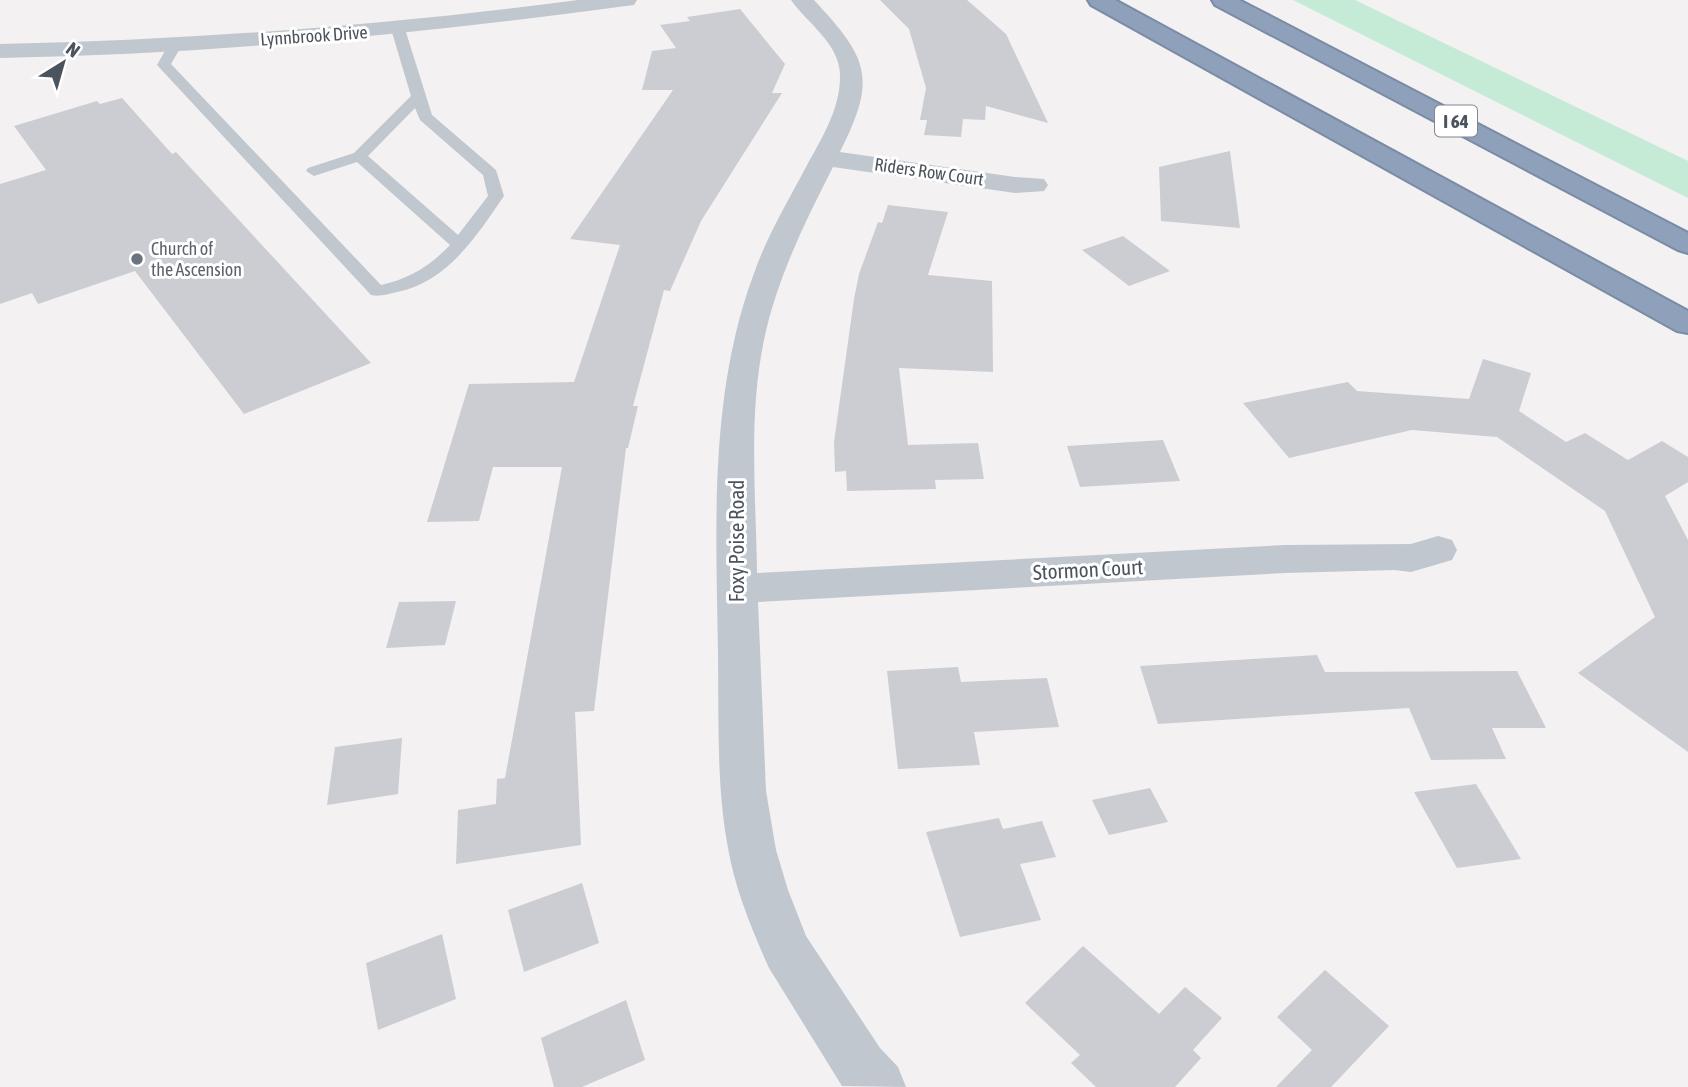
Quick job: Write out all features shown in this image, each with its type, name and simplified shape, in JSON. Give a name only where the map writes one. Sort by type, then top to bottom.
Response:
[{"type":"highway","points":[[1099,0],[1688,324]]},
{"type":"highway","points":[[1130,0],[1514,227]]},
{"type":"highway","name":"I 64","points":[[1223,0],[1688,244]]},
{"type":"street","name":"Lynnbrook Drive","points":[[0,51],[175,45],[398,29],[626,0]]},
{"type":"street","name":"Foxy Poise Road","points":[[802,0],[832,33],[846,54],[852,72],[849,105],[784,236],[768,275],[748,340],[737,427],[737,589],[743,791],[752,850],[763,890],[787,951],[861,1067],[878,1087]]},
{"type":"street","name":"Riders Row Court","points":[[825,158],[1015,185],[1034,185]]},
{"type":"street","name":"Stormon Court","points":[[737,589],[1285,559],[1394,556],[1410,558],[1438,550]]},
{"type":"lane","points":[[175,45],[163,65],[377,291],[402,288],[444,264],[496,196],[490,173],[425,117],[398,29]]},
{"type":"lane","points":[[314,172],[359,156],[419,96]]},
{"type":"lane","points":[[359,156],[459,244]]},
{"type":"green space","points":[[1293,0],[1355,0],[1688,161],[1688,198]]},
{"type":"building","points":[[880,0],[967,0],[1006,34],[1048,123],[986,106],[985,120],[963,119],[961,137],[924,135],[927,120],[920,120],[926,88],[909,29]]},
{"type":"building","points":[[740,9],[785,64],[772,93],[782,93],[701,221],[670,291],[664,290],[633,406],[638,406],[626,448],[594,711],[575,712],[581,845],[456,864],[458,810],[496,804],[497,779],[505,778],[562,467],[493,467],[479,521],[427,522],[469,384],[574,382],[620,245],[570,239],[673,90],[642,90],[652,51],[676,48],[660,25],[690,21],[687,17]]},
{"type":"building","name":"Church of the Ascension","points":[[122,98],[172,154],[176,152],[371,363],[244,414],[135,271],[38,304],[32,293],[0,304],[0,184],[46,170],[14,126],[97,101],[100,104]]},
{"type":"building","points":[[1230,151],[1240,228],[1161,221],[1159,167]]},
{"type":"building","points":[[888,205],[948,212],[928,275],[992,281],[993,372],[899,368],[908,445],[978,443],[984,479],[935,480],[936,489],[847,491],[846,471],[835,472],[834,442],[854,299],[859,274],[878,222],[882,223]]},
{"type":"building","points":[[1123,236],[1170,271],[1129,286],[1082,250]]},
{"type":"building","points":[[1483,359],[1531,373],[1519,411],[1566,442],[1585,433],[1628,460],[1662,441],[1688,457],[1688,482],[1665,496],[1688,540],[1688,752],[1578,673],[1655,617],[1605,511],[1497,437],[1412,430],[1289,458],[1243,403],[1348,382],[1357,391],[1469,399]]},
{"type":"building","points":[[1163,440],[1180,481],[1080,487],[1067,446]]},
{"type":"building","points":[[456,601],[445,645],[386,648],[399,602]]},
{"type":"building","points":[[1317,655],[1325,672],[1517,671],[1546,728],[1492,728],[1506,759],[1431,760],[1409,708],[1158,724],[1140,666]]},
{"type":"building","points":[[958,667],[961,682],[1047,678],[1059,727],[974,732],[980,765],[898,769],[887,671]]},
{"type":"building","points":[[402,738],[398,794],[327,805],[335,747]]},
{"type":"building","points":[[1476,784],[1521,859],[1457,868],[1414,792]]},
{"type":"building","points":[[1150,788],[1168,822],[1109,835],[1092,800]]},
{"type":"building","points":[[999,818],[1003,829],[1042,821],[1056,857],[1020,864],[1041,920],[960,937],[926,832]]},
{"type":"building","points":[[582,883],[599,943],[524,972],[508,910]]},
{"type":"building","points":[[442,934],[456,999],[378,1030],[366,963]]},
{"type":"building","points":[[1083,946],[1159,1014],[1185,987],[1222,1018],[1193,1050],[1201,1058],[1175,1087],[1096,1087],[1071,1063],[1080,1055],[1025,1003]]},
{"type":"building","points":[[1325,970],[1389,1026],[1331,1087],[1276,1087],[1312,1050],[1277,1017]]},
{"type":"building","points":[[626,1000],[645,1060],[582,1087],[554,1087],[541,1038]]},
{"type":"place","name":"Church of the Ascension","points":[[137,259]]}]
